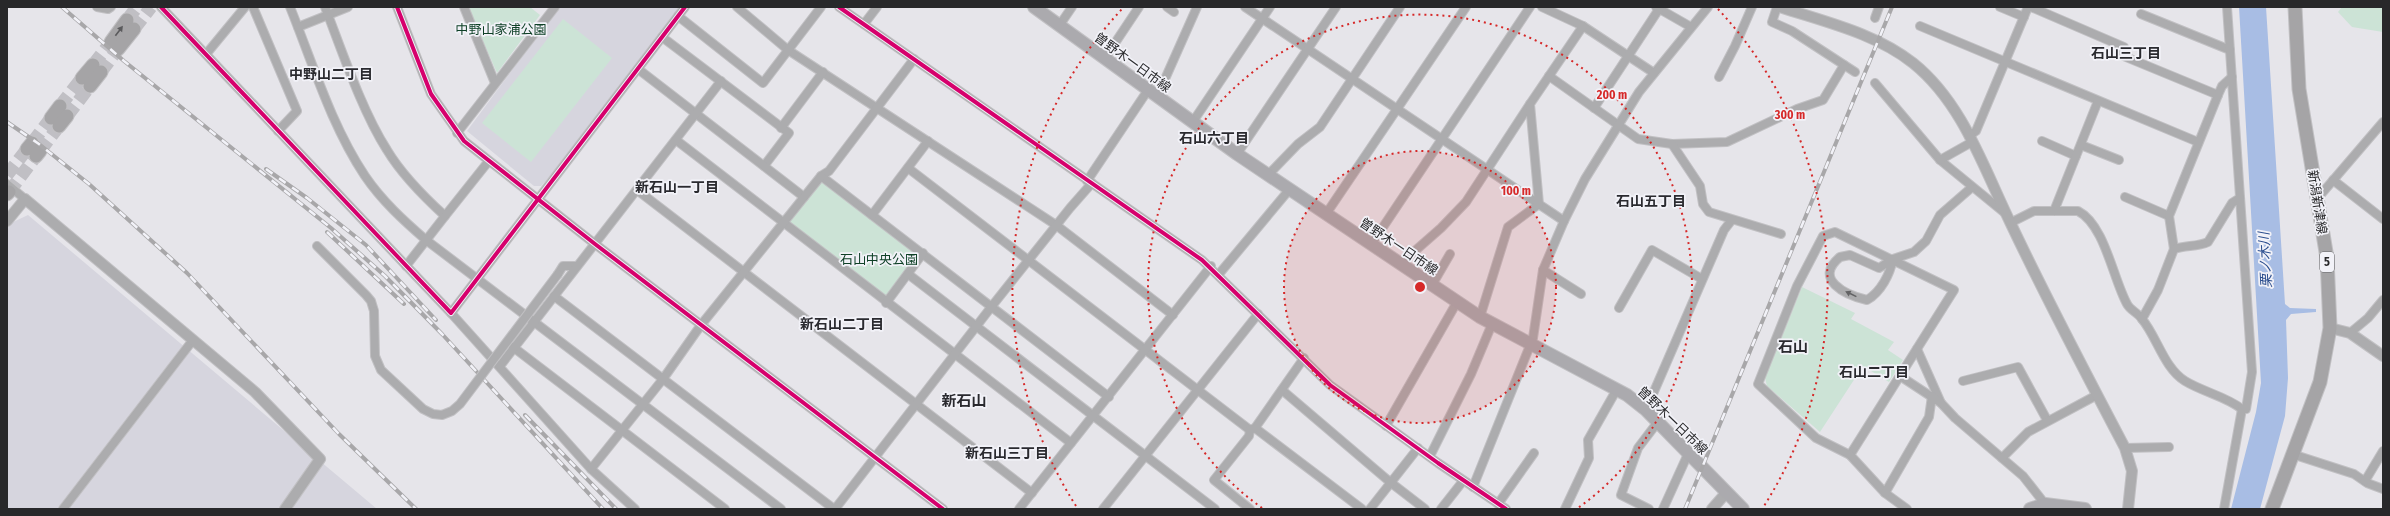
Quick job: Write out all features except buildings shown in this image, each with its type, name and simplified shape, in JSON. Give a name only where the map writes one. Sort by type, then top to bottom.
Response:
[{"type":"main road","name":"曽野木一日市線","points":[[1034,7],[1192,123],[1289,190],[1457,302],[1492,324],[1617,389],[1646,410],[1743,509]]},
{"type":"main road","name":"新潟新津線","points":[[2272,509],[2320,382],[2330,328],[2330,282],[2299,89],[2296,7]]},
{"type":"main road","points":[[114,46],[131,24]]},
{"type":"main road","points":[[86,82],[97,68]]},
{"type":"main road","points":[[2030,509],[2045,504],[2085,509]]},
{"type":"street","points":[[97,7],[108,9],[111,7]]},
{"type":"street","points":[[207,54],[245,7]]},
{"type":"street","points":[[253,7],[297,111],[278,131]]},
{"type":"street","points":[[290,7],[333,115],[354,158],[381,196],[426,240],[781,509]]},
{"type":"street","points":[[298,26],[327,11],[348,7]]},
{"type":"street","points":[[397,7],[431,94],[457,133],[488,162],[943,509]]},
{"type":"street","points":[[464,7],[495,83]]},
{"type":"street","points":[[457,133],[555,7]]},
{"type":"street","points":[[451,313],[685,7]]},
{"type":"street","points":[[737,7],[788,50],[1056,225],[1173,315]]},
{"type":"street","points":[[678,16],[763,83],[820,7]]},
{"type":"street","points":[[839,7],[1211,266],[1330,385],[1463,481],[1506,509]]},
{"type":"street","points":[[864,24],[877,7]]},
{"type":"street","points":[[1059,26],[1072,7]]},
{"type":"street","points":[[1105,58],[1139,7]]},
{"type":"street","points":[[1167,7],[1174,12]]},
{"type":"street","points":[[554,296],[834,509],[1089,182],[1152,94],[1197,7]]},
{"type":"street","points":[[1245,7],[1398,108],[1442,140],[1564,220]]},
{"type":"street","points":[[1192,123],[1270,7]]},
{"type":"street","points":[[1237,154],[1336,7]]},
{"type":"street","points":[[1268,175],[1298,144],[1320,127],[1400,7]]},
{"type":"street","points":[[1326,214],[1466,7]]},
{"type":"street","points":[[1371,244],[1530,7]]},
{"type":"street","points":[[1542,7],[1583,26],[1654,73]]},
{"type":"street","points":[[1473,487],[1536,331],[1543,270],[1564,220],[1585,179],[1620,126],[1639,92],[1708,7]]},
{"type":"street","points":[[1719,77],[1735,46],[1752,7]]},
{"type":"street","points":[[1777,7],[1772,22],[1792,31],[1855,72]]},
{"type":"street","points":[[1780,7],[1867,36],[1891,48],[1912,63],[1936,85],[1951,105],[1970,139],[2008,219],[2125,448],[2132,471],[2128,509]]},
{"type":"street","points":[[1875,18],[1879,7]]},
{"type":"street","points":[[2000,7],[2024,17]]},
{"type":"street","points":[[1940,160],[1970,139],[1976,131],[2004,62],[2029,7],[2124,47],[2121,55],[2218,95]]},
{"type":"street","points":[[2224,509],[2242,409],[2246,408],[2252,372],[2228,7]]},
{"type":"street","points":[[1594,108],[1657,8],[1691,27]]},
{"type":"street","points":[[165,9],[278,131],[451,313],[591,469],[635,509]]},
{"type":"street","points":[[327,11],[370,118],[386,150],[407,178],[445,216]]},
{"type":"street","points":[[2141,14],[2230,50]]},
{"type":"street","points":[[1400,264],[1454,216],[1466,202],[1583,26]]},
{"type":"street","points":[[1920,26],[2198,142]]},
{"type":"street","points":[[662,37],[789,133],[764,166]]},
{"type":"street","points":[[591,469],[663,379],[701,325],[821,176],[829,172],[914,60]]},
{"type":"street","points":[[1549,76],[1638,139],[1672,144],[1728,142],[1797,108],[1823,100],[1844,64]]},
{"type":"street","points":[[638,69],[804,197]]},
{"type":"street","points":[[781,128],[823,72]]},
{"type":"street","points":[[2142,319],[2158,290],[2174,249],[2169,216],[2222,86],[2232,77]]},
{"type":"street","points":[[500,366],[513,347],[696,115],[721,81]]},
{"type":"street","points":[[1875,83],[1940,160],[2008,219]]},
{"type":"street","points":[[2054,211],[2098,101]]},
{"type":"street","points":[[1530,104],[1539,204]]},
{"type":"street","points":[[2317,199],[2383,122]]},
{"type":"street","points":[[676,140],[886,303],[1071,443]]},
{"type":"street","points":[[872,215],[928,141]]},
{"type":"street","points":[[2042,141],[2076,156]]},
{"type":"street","points":[[1672,144],[1700,186],[1705,209],[1713,214],[1727,216],[1731,221],[1781,234]]},
{"type":"street","points":[[2081,145],[2118,160]]},
{"type":"street","points":[[406,266],[488,162]]},
{"type":"street","points":[[908,168],[1146,350],[1362,509]]},
{"type":"street","points":[[821,176],[1109,397]]},
{"type":"street","points":[[2333,180],[2383,219]]},
{"type":"street","points":[[1875,268],[1884,267],[1893,259],[1914,252],[1926,241],[1940,215],[1971,188]]},
{"type":"street","points":[[8,190],[25,199],[255,392],[320,459],[288,508]]},
{"type":"street","points":[[637,190],[743,273],[1032,493]]},
{"type":"street","points":[[1219,274],[1289,190]]},
{"type":"street","points":[[2125,197],[2169,216]]},
{"type":"street","points":[[2174,249],[2187,245],[2202,245],[2208,242],[2232,203],[2240,198]]},
{"type":"street","points":[[7,221],[25,199]]},
{"type":"street","points":[[1480,317],[1508,227],[1539,204]]},
{"type":"street","points":[[2008,219],[2034,212],[2078,211],[2083,214],[2094,228],[2127,304],[2142,319],[2167,360],[2185,380],[2234,403],[2242,409]]},
{"type":"street","points":[[1646,410],[1724,230],[1731,221]]},
{"type":"street","points":[[1850,455],[1954,290],[1835,232],[1823,236],[1797,286],[1758,384],[1816,438],[1850,455],[1885,492],[1907,509]]},
{"type":"street","points":[[317,246],[371,301],[374,311],[375,356],[378,366],[423,409],[432,414],[442,415],[452,411],[460,404],[563,266],[576,266]]},
{"type":"street","points":[[1619,308],[1652,250],[1702,279]]},
{"type":"street","points":[[886,303],[923,253]]},
{"type":"street","points":[[1432,285],[1450,254]]},
{"type":"street","points":[[1882,285],[1880,275],[1875,268],[1850,255],[1840,257],[1830,270],[1831,280],[1834,286],[1867,300],[1876,294],[1882,285],[1891,270],[1893,259]]},
{"type":"street","points":[[1019,509],[1211,266]]},
{"type":"street","points":[[1543,270],[1580,294]]},
{"type":"street","points":[[908,274],[1093,416],[1146,454],[1215,509]]},
{"type":"street","points":[[2350,333],[2368,318],[2383,300]]},
{"type":"street","points":[[1386,426],[1457,302]]},
{"type":"street","points":[[1103,509],[1146,454],[1200,390],[1258,314]]},
{"type":"street","points":[[1430,456],[1471,374],[1492,324]]},
{"type":"street","points":[[2330,328],[2350,333],[2383,356]]},
{"type":"street","points":[[62,509],[193,340]]},
{"type":"street","points":[[513,347],[622,432],[725,509]]},
{"type":"street","points":[[1917,349],[1941,403]]},
{"type":"street","points":[[1244,507],[1214,480],[1249,436],[1252,429],[1304,358]]},
{"type":"street","points":[[1963,381],[2018,367],[2048,420]]},
{"type":"street","points":[[1900,376],[1941,403],[2023,476],[2045,504]]},
{"type":"street","points":[[1565,509],[1589,458],[1588,440],[1617,389]]},
{"type":"street","points":[[1282,390],[1390,482],[1425,509]]},
{"type":"street","points":[[2002,458],[2028,432],[2097,395]]},
{"type":"street","points":[[1885,492],[1929,417],[1932,396]]},
{"type":"street","points":[[1649,509],[1621,495],[1638,448],[1658,423]]},
{"type":"street","points":[[2125,448],[2169,447]]},
{"type":"street","points":[[1370,509],[1418,448]]},
{"type":"street","points":[[2365,481],[2383,451]]},
{"type":"street","points":[[1498,504],[1534,453]]},
{"type":"street","points":[[1663,509],[1688,454]]},
{"type":"street","points":[[2292,454],[2354,474],[2383,489]]},
{"type":"street","points":[[1441,509],[1463,481]]},
{"type":"street","points":[[1712,509],[1726,492]]},
{"type":"shaded area","points":[[559,7],[680,7],[562,163],[541,186],[534,186],[467,131]]},
{"type":"shaded area","points":[[28,215],[377,509],[7,509],[7,225]]},
{"type":"green space","name":"中野山家浦公園","points":[[468,7],[530,7],[540,15],[497,73]]},
{"type":"green space","points":[[2342,7],[2383,7],[2383,32],[2352,27],[2338,12]]},
{"type":"green space","points":[[563,19],[612,58],[531,162],[482,123]]},
{"type":"green space","name":"石山中央公園","points":[[821,181],[918,256],[886,297],[789,222]]},
{"type":"green space","points":[[1802,287],[1855,313],[1851,319],[1894,342],[1888,350],[1903,360],[1889,382],[1863,366],[1820,432],[1767,386],[1765,378]]},
{"type":"water","name":"栗ノ木川","points":[[2239,7],[2266,7],[2285,304],[2290,308],[2316,309],[2316,312],[2291,314],[2286,320],[2288,378],[2285,416],[2260,509],[2231,509],[2256,412],[2261,383]]},
{"type":"tunnel","points":[[127,20],[137,7]]},
{"type":"tunnel","points":[[134,29],[151,7]]},
{"type":"tunnel","points":[[93,65],[111,42]]},
{"type":"tunnel","points":[[101,72],[118,49]]},
{"type":"tunnel","points":[[60,106],[82,78]]},
{"type":"tunnel","points":[[67,116],[90,86]]},
{"type":"tunnel","points":[[32,143],[51,118]]},
{"type":"tunnel","points":[[40,151],[59,126]]},
{"type":"tunnel","points":[[7,175],[27,149]]},
{"type":"tunnel","points":[[9,192],[36,156]]},
{"type":"railway","points":[[62,7],[124,61],[331,228],[385,276],[442,334],[603,509]]},
{"type":"railway","points":[[1685,509],[1892,7]]},
{"type":"railway","points":[[7,122],[39,144],[89,184],[187,273],[339,434],[416,509]]},
{"type":"railway","points":[[266,169],[307,198],[366,245],[436,320]]},
{"type":"railway","points":[[327,232],[404,304]]},
{"type":"railway","points":[[525,415],[616,509]]},
{"type":"cycle path","points":[[161,7],[451,313],[685,7]]},
{"type":"cycle path","points":[[397,7],[431,94],[464,141],[595,244],[943,509]]},
{"type":"cycle path","points":[[839,7],[1202,260],[1330,385],[1438,463],[1506,509]]},
{"type":"district","name":"石山三丁目","points":[[2126,53]]},
{"type":"district","name":"中野山二丁目","points":[[331,74]]},
{"type":"district","name":"石山六丁目","points":[[1214,138]]},
{"type":"district","name":"新石山一丁目","points":[[677,187]]},
{"type":"district","name":"石山五丁目","points":[[1651,201]]},
{"type":"district","name":"新石山二丁目","points":[[842,324]]},
{"type":"district","name":"石山","points":[[1793,347]]},
{"type":"district","name":"石山二丁目","points":[[1874,372]]},
{"type":"district","name":"新石山","points":[[964,401]]},
{"type":"district","name":"新石山三丁目","points":[[1007,453]]}]
